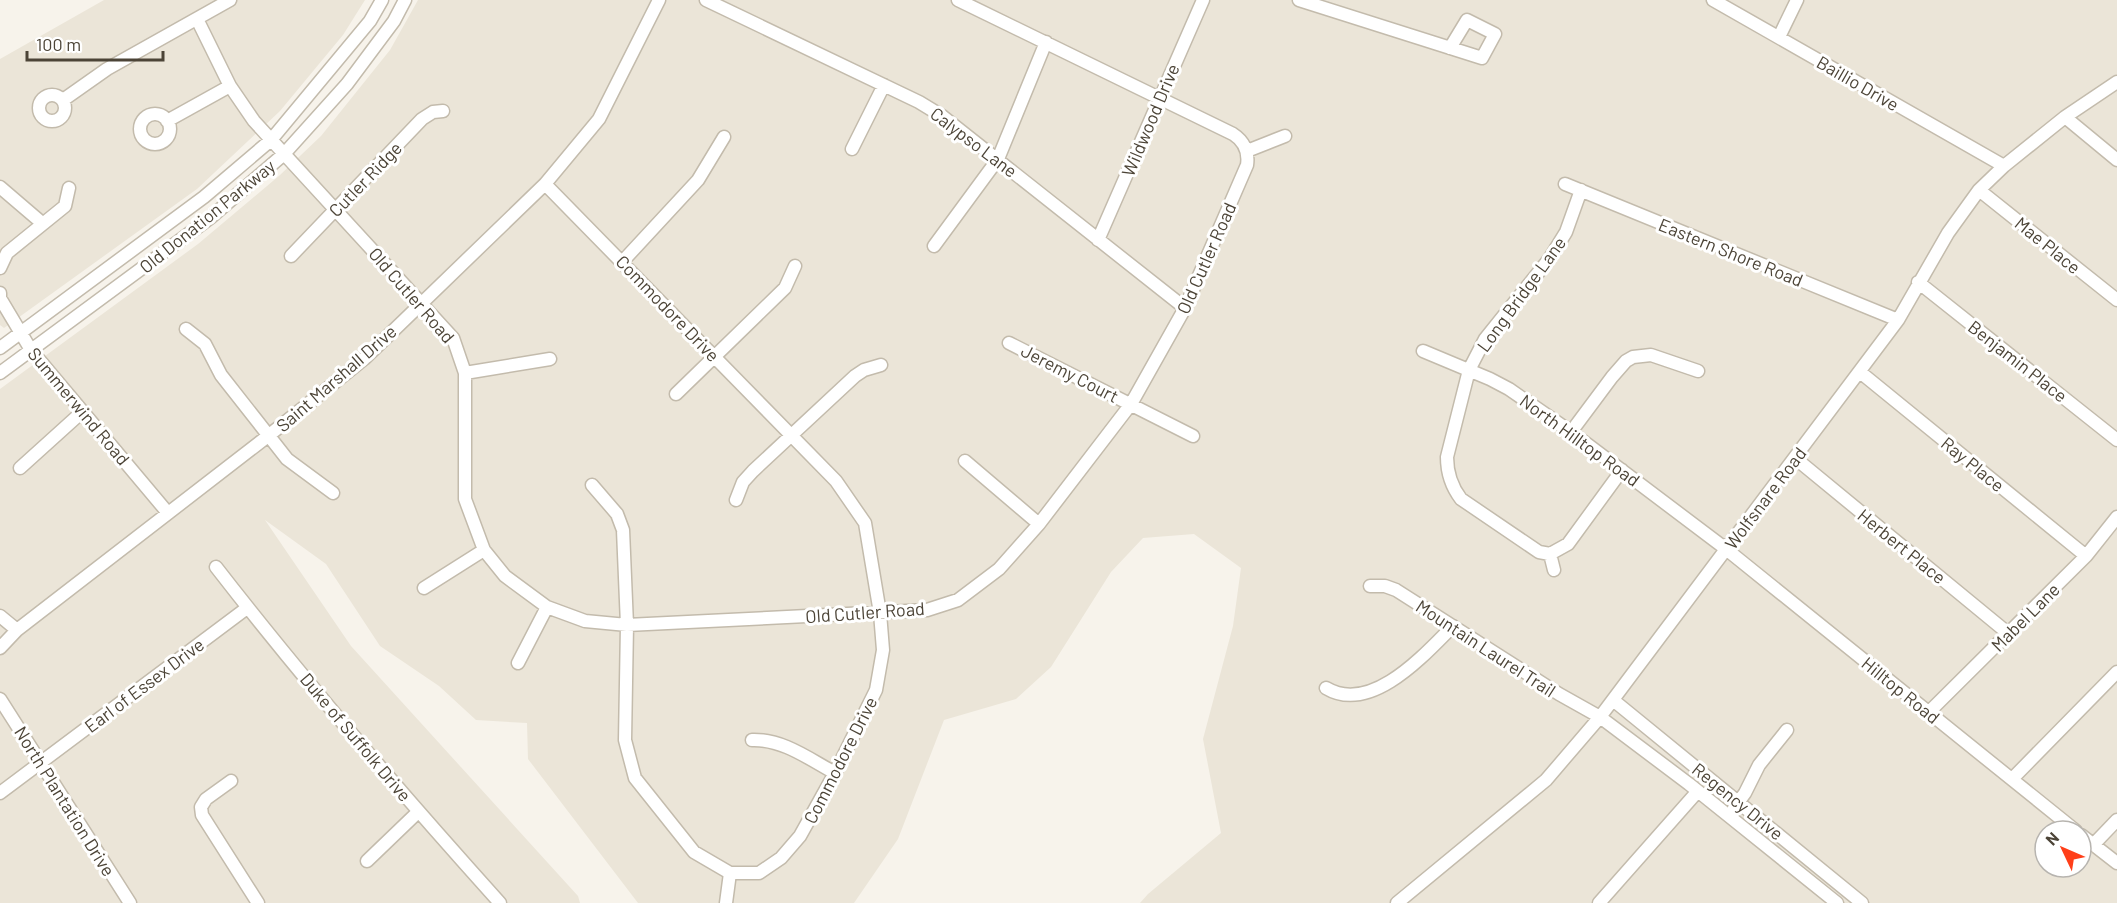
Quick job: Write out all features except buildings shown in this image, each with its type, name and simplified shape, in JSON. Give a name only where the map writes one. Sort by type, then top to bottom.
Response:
[{"type":"street","points":[[63,100],[107,69],[230,0]]},
{"type":"street","name":"Old Donation Parkway","points":[[0,348],[204,197],[270,140],[370,21],[382,0]]},
{"type":"street","name":"Old Donation Parkway","points":[[0,373],[210,218],[284,154],[347,84],[394,21],[405,0]]},
{"type":"street","name":"Saint Marshall Drive","points":[[0,648],[17,630],[268,436],[363,359],[545,184],[599,119],[659,0]]},
{"type":"street","name":"Calypso Lane","points":[[706,0],[884,85],[942,116],[1185,308]]},
{"type":"street","points":[[958,0],[1233,134],[1246,151],[1285,136]]},
{"type":"street","name":"Wildwood Drive","points":[[1098,240],[1203,0]]},
{"type":"street","points":[[1299,0],[1336,5],[1450,48]]},
{"type":"street","name":"Baillio Drive","points":[[1713,0],[2004,166]]},
{"type":"street","points":[[1779,37],[1797,0]]},
{"type":"street","name":"Old Cutler Road","points":[[197,19],[230,86],[254,121],[453,338],[465,373],[465,500],[484,550],[505,576],[547,608],[585,621],[627,625],[880,613],[927,610],[958,600],[999,569],[1039,524],[1131,404],[1185,308],[1247,165],[1246,151]]},
{"type":"street","points":[[934,246],[998,159],[1046,42]]},
{"type":"street","name":"Wolfsnare Road","points":[[1397,903],[1545,780],[1600,717],[1898,320],[1948,233],[1979,190],[2004,166],[2065,117],[2117,82]]},
{"type":"street","points":[[852,149],[884,85]]},
{"type":"street","points":[[167,121],[230,86]]},
{"type":"street","name":"Cutler Ridge","points":[[291,256],[422,119],[434,112],[443,111]]},
{"type":"street","points":[[2065,117],[2117,160]]},
{"type":"street","points":[[623,261],[698,180],[724,137]]},
{"type":"street","name":"Commodore Drive","points":[[545,184],[623,261],[836,481],[865,523],[880,613],[883,650],[876,690],[835,773],[800,836],[781,858],[759,873],[730,873]]},
{"type":"street","name":"Eastern Shore Road","points":[[1565,184],[1898,320]]},
{"type":"street","points":[[0,187],[42,223]]},
{"type":"street","points":[[0,268],[7,253],[65,206],[69,188]]},
{"type":"street","name":"Long Bridge Lane","points":[[1551,554],[1539,552],[1461,499],[1454,490],[1447,468],[1447,457],[1468,370],[1485,339],[1550,258],[1566,232],[1581,190]]},
{"type":"street","name":"Mae Place","points":[[1979,190],[2117,300]]},
{"type":"street","points":[[676,394],[784,288],[795,266]]},
{"type":"street","name":"Benjamin Place","points":[[1918,282],[2117,440]]},
{"type":"street","name":"Summerwind Road","points":[[0,293],[0,298],[31,350],[168,513]]},
{"type":"street","points":[[186,329],[205,344],[221,375],[287,459],[333,493]]},
{"type":"street","name":"Jeremy Court","points":[[1009,343],[1193,436]]},
{"type":"street","name":"North Hilltop Road","points":[[1423,351],[1509,389],[1571,432],[1726,549]]},
{"type":"street","points":[[1571,432],[1612,377],[1626,361],[1634,357],[1651,355],[1698,372]]},
{"type":"street","points":[[465,373],[550,359]]},
{"type":"street","points":[[736,500],[742,482],[791,434],[855,376],[864,370],[881,365]]},
{"type":"street","name":"Ray Place","points":[[1860,372],[2086,556]]},
{"type":"street","points":[[20,468],[82,412]]},
{"type":"street","name":"Herbert Place","points":[[1795,458],[2009,633]]},
{"type":"street","points":[[965,461],[1039,524]]},
{"type":"street","points":[[1554,570],[1551,554],[1568,544],[1622,470]]},
{"type":"street","points":[[592,485],[617,514],[623,530],[627,625],[625,740],[635,778],[694,852],[730,873],[726,903]]},
{"type":"street","name":"Mabel Lane","points":[[1929,712],[2086,556],[2117,517]]},
{"type":"street","name":"Hilltop Road","points":[[1726,549],[2061,819]]},
{"type":"street","points":[[424,588],[484,550]]},
{"type":"street","name":"Duke of Suffolk Drive","points":[[216,567],[247,608],[418,812],[500,903]]},
{"type":"street","name":"Mountain Laurel Trail","points":[[1370,586],[1385,586],[1396,590],[1559,694],[1600,717]]},
{"type":"street","name":"Earl of Essex Drive","points":[[0,793],[247,608]]},
{"type":"street","points":[[518,663],[547,608]]},
{"type":"street","points":[[0,616],[17,630]]},
{"type":"street","points":[[1326,688],[1341,695],[1351,696],[1379,688],[1409,666],[1453,626]]},
{"type":"street","points":[[2012,779],[2117,672]]},
{"type":"street","name":"North Plantation Drive","points":[[0,699],[130,903]]},
{"type":"street","name":"Regency Drive","points":[[1613,700],[1862,903]]},
{"type":"street","name":"Regency Drive","points":[[1600,717],[1694,788],[1837,903]]},
{"type":"street","points":[[1728,815],[1745,793],[1759,765],[1786,730]]},
{"type":"street","points":[[752,740],[782,744],[835,773]]},
{"type":"street","points":[[1599,903],[1694,788],[1700,771]]},
{"type":"street","points":[[231,781],[206,799],[201,807],[202,815],[258,903]]},
{"type":"street","points":[[367,861],[418,812]]},
{"type":"street","points":[[2117,820],[2093,845],[2117,863]]},
{"type":"street","points":[[1820,889],[1830,877]]},
{"type":"shaded area","points":[[104,0],[365,0],[343,35],[280,111],[197,189],[4,328],[0,325],[0,59]]},
{"type":"shaded area","points":[[418,0],[2117,0],[2117,903],[1140,903],[1221,833],[1203,739],[1233,626],[1241,568],[1194,534],[1143,538],[1111,572],[1051,667],[1016,699],[944,720],[898,839],[854,903],[638,903],[528,759],[527,723],[476,720],[439,686],[380,646],[326,564],[265,520],[351,646],[578,896],[580,903],[0,903],[0,389],[198,244],[280,175],[321,136],[390,50]]}]
